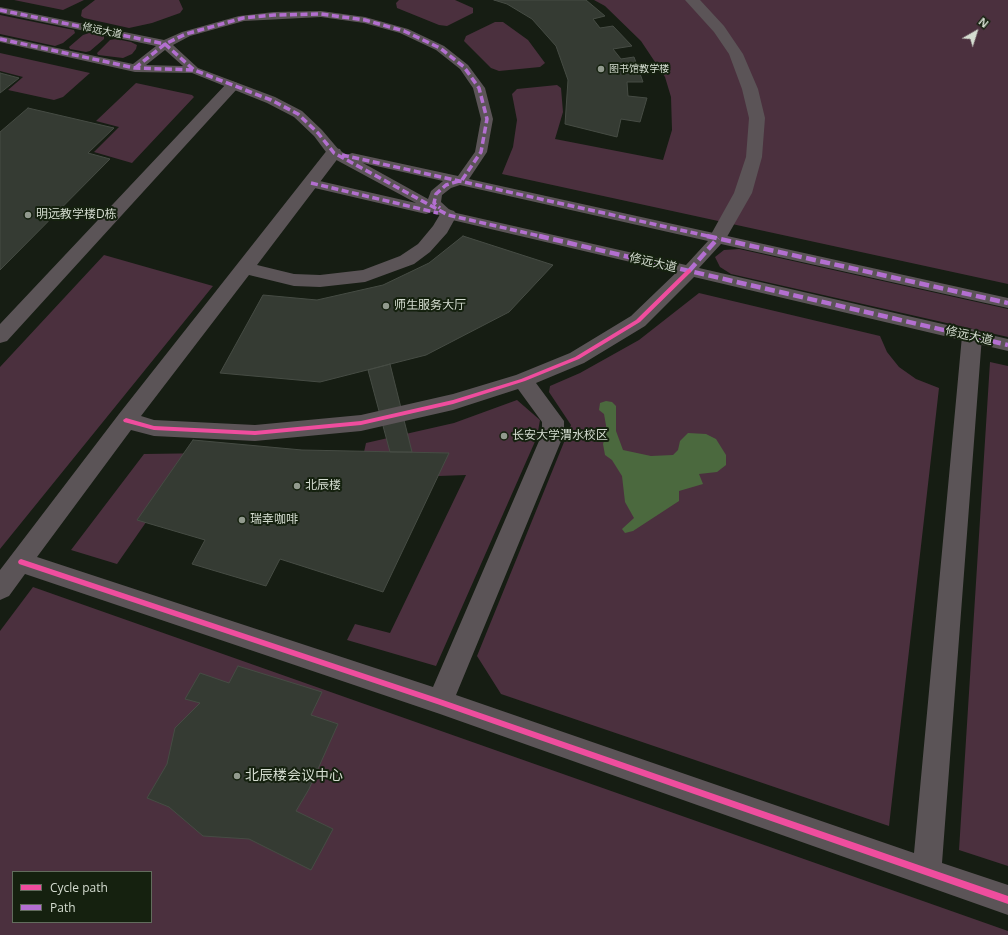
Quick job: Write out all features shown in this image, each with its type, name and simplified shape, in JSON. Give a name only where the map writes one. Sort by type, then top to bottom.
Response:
[{"type":"street","points":[[126,420],[154,428],[255,433],[361,423],[453,402],[523,380],[577,358],[638,321],[689,271],[718,238],[743,193],[754,157],[757,118],[750,89],[736,54],[719,29],[692,0]]},
{"type":"street","name":"修远大道","points":[[0,10],[165,44],[194,70],[271,100],[298,114],[318,133],[334,153],[448,215],[1008,345]]},
{"type":"street","points":[[135,68],[165,44],[186,34],[243,18],[274,15],[321,14],[365,20],[404,31],[440,48],[464,67],[479,88],[487,119],[481,152],[462,180],[446,185],[436,194],[434,202],[448,215]]},
{"type":"street","name":"修远大道","points":[[0,39],[135,68],[194,70]]},
{"type":"street","points":[[0,336],[232,86]]},
{"type":"street","points":[[0,589],[126,420],[247,268],[334,153],[462,180],[1008,303]]},
{"type":"street","points":[[311,183],[448,215]]},
{"type":"street","points":[[247,268],[269,275],[294,280],[320,281],[365,276],[407,260],[424,248],[441,229],[448,215]]},
{"type":"street","points":[[927,872],[972,336]]},
{"type":"street","points":[[440,702],[553,434],[553,421],[523,380]]},
{"type":"street","points":[[21,562],[440,702],[1008,900]]},
{"type":"shaded area","points":[[14,0],[84,0],[63,10]]},
{"type":"shaded area","points":[[95,0],[179,0],[183,9],[180,13],[152,23],[129,28],[84,18],[81,16],[82,10]]},
{"type":"shaded area","points":[[399,0],[455,0],[473,8],[473,13],[447,26],[439,25],[397,8],[396,3]]},
{"type":"shaded area","points":[[594,0],[1008,0],[1008,284],[502,174],[513,147],[517,120],[512,94],[517,89],[557,85],[561,88],[563,112],[555,139],[663,160],[672,130],[671,97],[665,77],[641,41],[605,6]]},
{"type":"shaded area","points":[[0,15],[74,30],[75,33],[63,43],[55,46],[0,34]]},
{"type":"shaded area","points":[[495,22],[503,22],[528,40],[545,63],[540,67],[499,71],[491,68],[464,41],[466,36]]},
{"type":"shaded area","points":[[89,33],[104,36],[104,39],[90,51],[86,52],[70,49],[69,47],[83,35]]},
{"type":"shaded area","points":[[116,39],[131,42],[137,45],[136,49],[132,54],[123,58],[98,55],[97,53],[110,40]]},
{"type":"shaded area","points":[[0,53],[90,73],[63,97],[54,100],[8,90],[23,77],[0,71]]},
{"type":"shaded area","points":[[136,83],[192,95],[194,97],[132,163],[94,152],[119,127],[96,121]]},
{"type":"shaded area","points":[[739,249],[1008,309],[1008,337],[731,274],[720,267],[715,257],[724,250]]},
{"type":"shaded area","points":[[104,255],[213,286],[0,549],[0,367]]},
{"type":"shaded area","points":[[699,293],[880,336],[887,352],[899,367],[916,379],[939,388],[889,826],[501,694],[477,656],[571,425],[549,392],[550,386],[580,373],[639,340]]},
{"type":"shaded area","points":[[990,362],[1008,366],[1008,866],[959,850]]},
{"type":"shaded area","points":[[517,400],[540,420],[537,437],[436,666],[347,640],[355,624],[390,633],[466,475],[358,479],[366,443],[454,423]]},
{"type":"shaded area","points":[[606,401],[612,402],[616,406],[616,431],[623,450],[651,456],[673,455],[678,450],[680,441],[688,433],[706,434],[716,439],[726,455],[726,465],[717,472],[699,474],[703,484],[679,491],[679,501],[633,531],[625,533],[622,529],[634,518],[625,502],[622,476],[612,460],[605,455],[603,444],[607,431],[604,414],[599,410],[600,403]]},
{"type":"shaded area","points":[[214,453],[167,492],[117,564],[71,550],[144,454]]},
{"type":"shaded area","points":[[33,587],[1008,931],[1008,935],[0,935],[0,631]]},
{"type":"building","name":"图书馆教学楼","points":[[494,0],[586,0],[605,16],[593,19],[600,28],[613,26],[632,46],[613,49],[621,59],[634,57],[643,82],[627,82],[628,96],[647,98],[640,122],[621,119],[617,137],[565,124],[568,80],[556,46],[532,19],[507,4]]},
{"type":"building","points":[[0,73],[19,78],[0,93]]},
{"type":"building","name":"明远教学楼D栋","points":[[28,108],[114,128],[88,153],[110,159],[0,270],[0,132]]},
{"type":"building","name":"师生服务大厅","points":[[463,236],[553,265],[509,312],[426,355],[320,382],[220,373],[263,295],[317,300],[383,285],[429,263]]},
{"type":"building","points":[[390,364],[412,452],[390,452],[368,370]]},
{"type":"building","name":"北辰楼","points":[[193,440],[302,450],[449,453],[383,592],[280,559],[266,586],[192,564],[205,540],[137,520]]},
{"type":"building","name":"北辰楼会议中心","points":[[238,666],[322,692],[311,715],[338,724],[309,789],[296,811],[333,829],[311,870],[249,839],[203,836],[169,807],[147,798],[167,764],[175,728],[200,703],[185,699],[200,673],[229,683]]},
{"type":"marked path","points":[[0,10],[165,44],[194,70],[271,100],[298,114],[318,133],[334,153],[448,215],[1008,345]]},
{"type":"marked path","points":[[135,68],[165,44],[186,34],[243,18],[274,15],[321,14],[365,20],[404,31],[440,48],[464,67],[479,88],[487,119],[481,152],[462,180],[446,185],[436,194],[434,203],[440,208]]},
{"type":"marked path","points":[[0,39],[135,68],[194,70]]},
{"type":"marked path","points":[[342,155],[1008,303]]},
{"type":"marked path","points":[[311,183],[438,213]]},
{"type":"marked path","points":[[689,271],[718,238]]},
{"type":"cycle path","points":[[126,420],[154,428],[255,433],[361,423],[453,402],[523,380],[577,358],[638,321],[689,271]]},
{"type":"cycle path","points":[[21,562],[440,702],[1008,900]]},
{"type":"place","name":"图书馆教学楼","points":[[601,69]]},
{"type":"place","name":"明远教学楼D栋","points":[[28,215]]},
{"type":"place","name":"师生服务大厅","points":[[386,306]]},
{"type":"place","name":"长安大学渭水校区","points":[[504,436]]},
{"type":"place","name":"北辰楼","points":[[297,486]]},
{"type":"place","name":"瑞幸咖啡","points":[[242,520]]},
{"type":"place","name":"北辰楼会议中心","points":[[237,776]]}]
